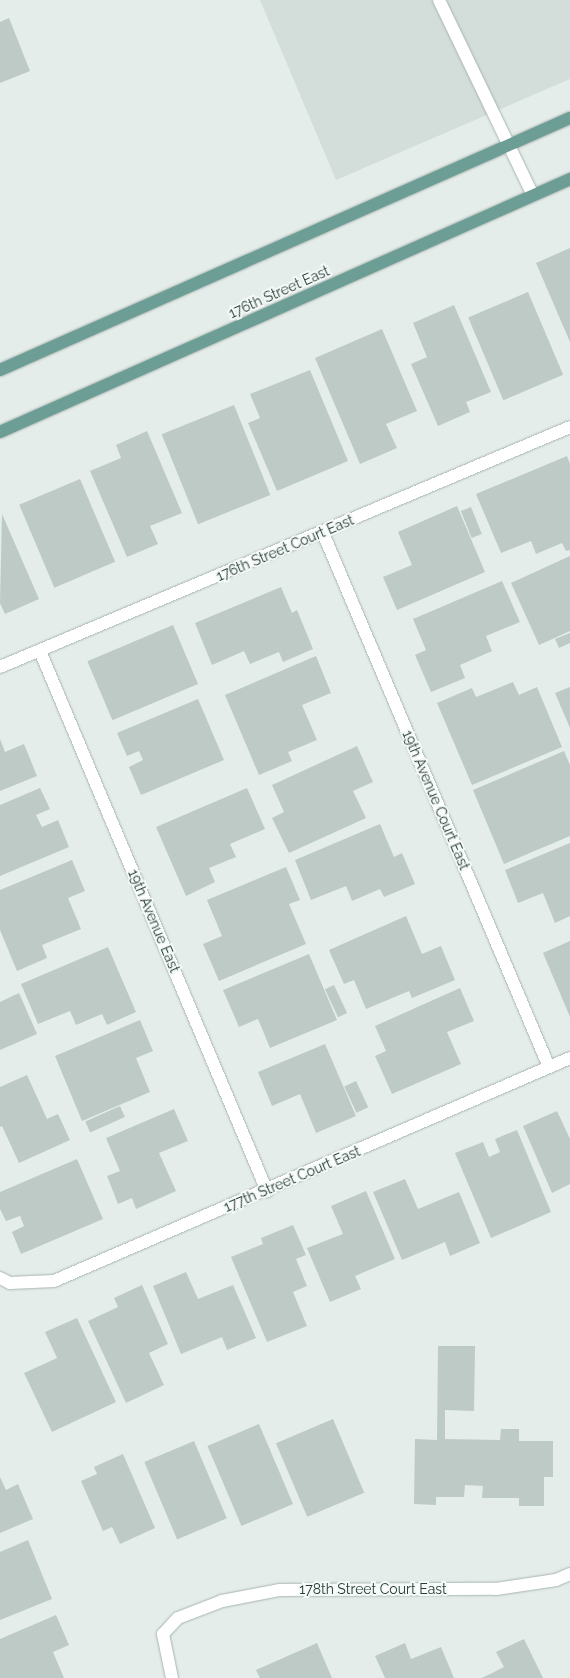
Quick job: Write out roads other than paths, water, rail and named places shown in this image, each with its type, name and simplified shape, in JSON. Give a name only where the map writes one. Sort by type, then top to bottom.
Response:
[{"type":"main road","points":[[0,370],[570,118]]},
{"type":"main road","name":"176th Street East","points":[[0,432],[570,179]]},
{"type":"street","points":[[439,0],[533,195]]},
{"type":"street","name":"176th Street Court East","points":[[0,667],[323,533],[570,428]]},
{"type":"street","name":"19th Avenue Court East","points":[[323,533],[549,1067]]},
{"type":"street","name":"19th Avenue East","points":[[40,651],[267,1191]]},
{"type":"street","name":"177th Street Court East","points":[[5,1280],[54,1281],[267,1191],[570,1058]]},
{"type":"street","name":"178th Street Court East","points":[[172,1678],[163,1634],[178,1618],[222,1601],[279,1590],[496,1589],[556,1580],[570,1574]]}]
